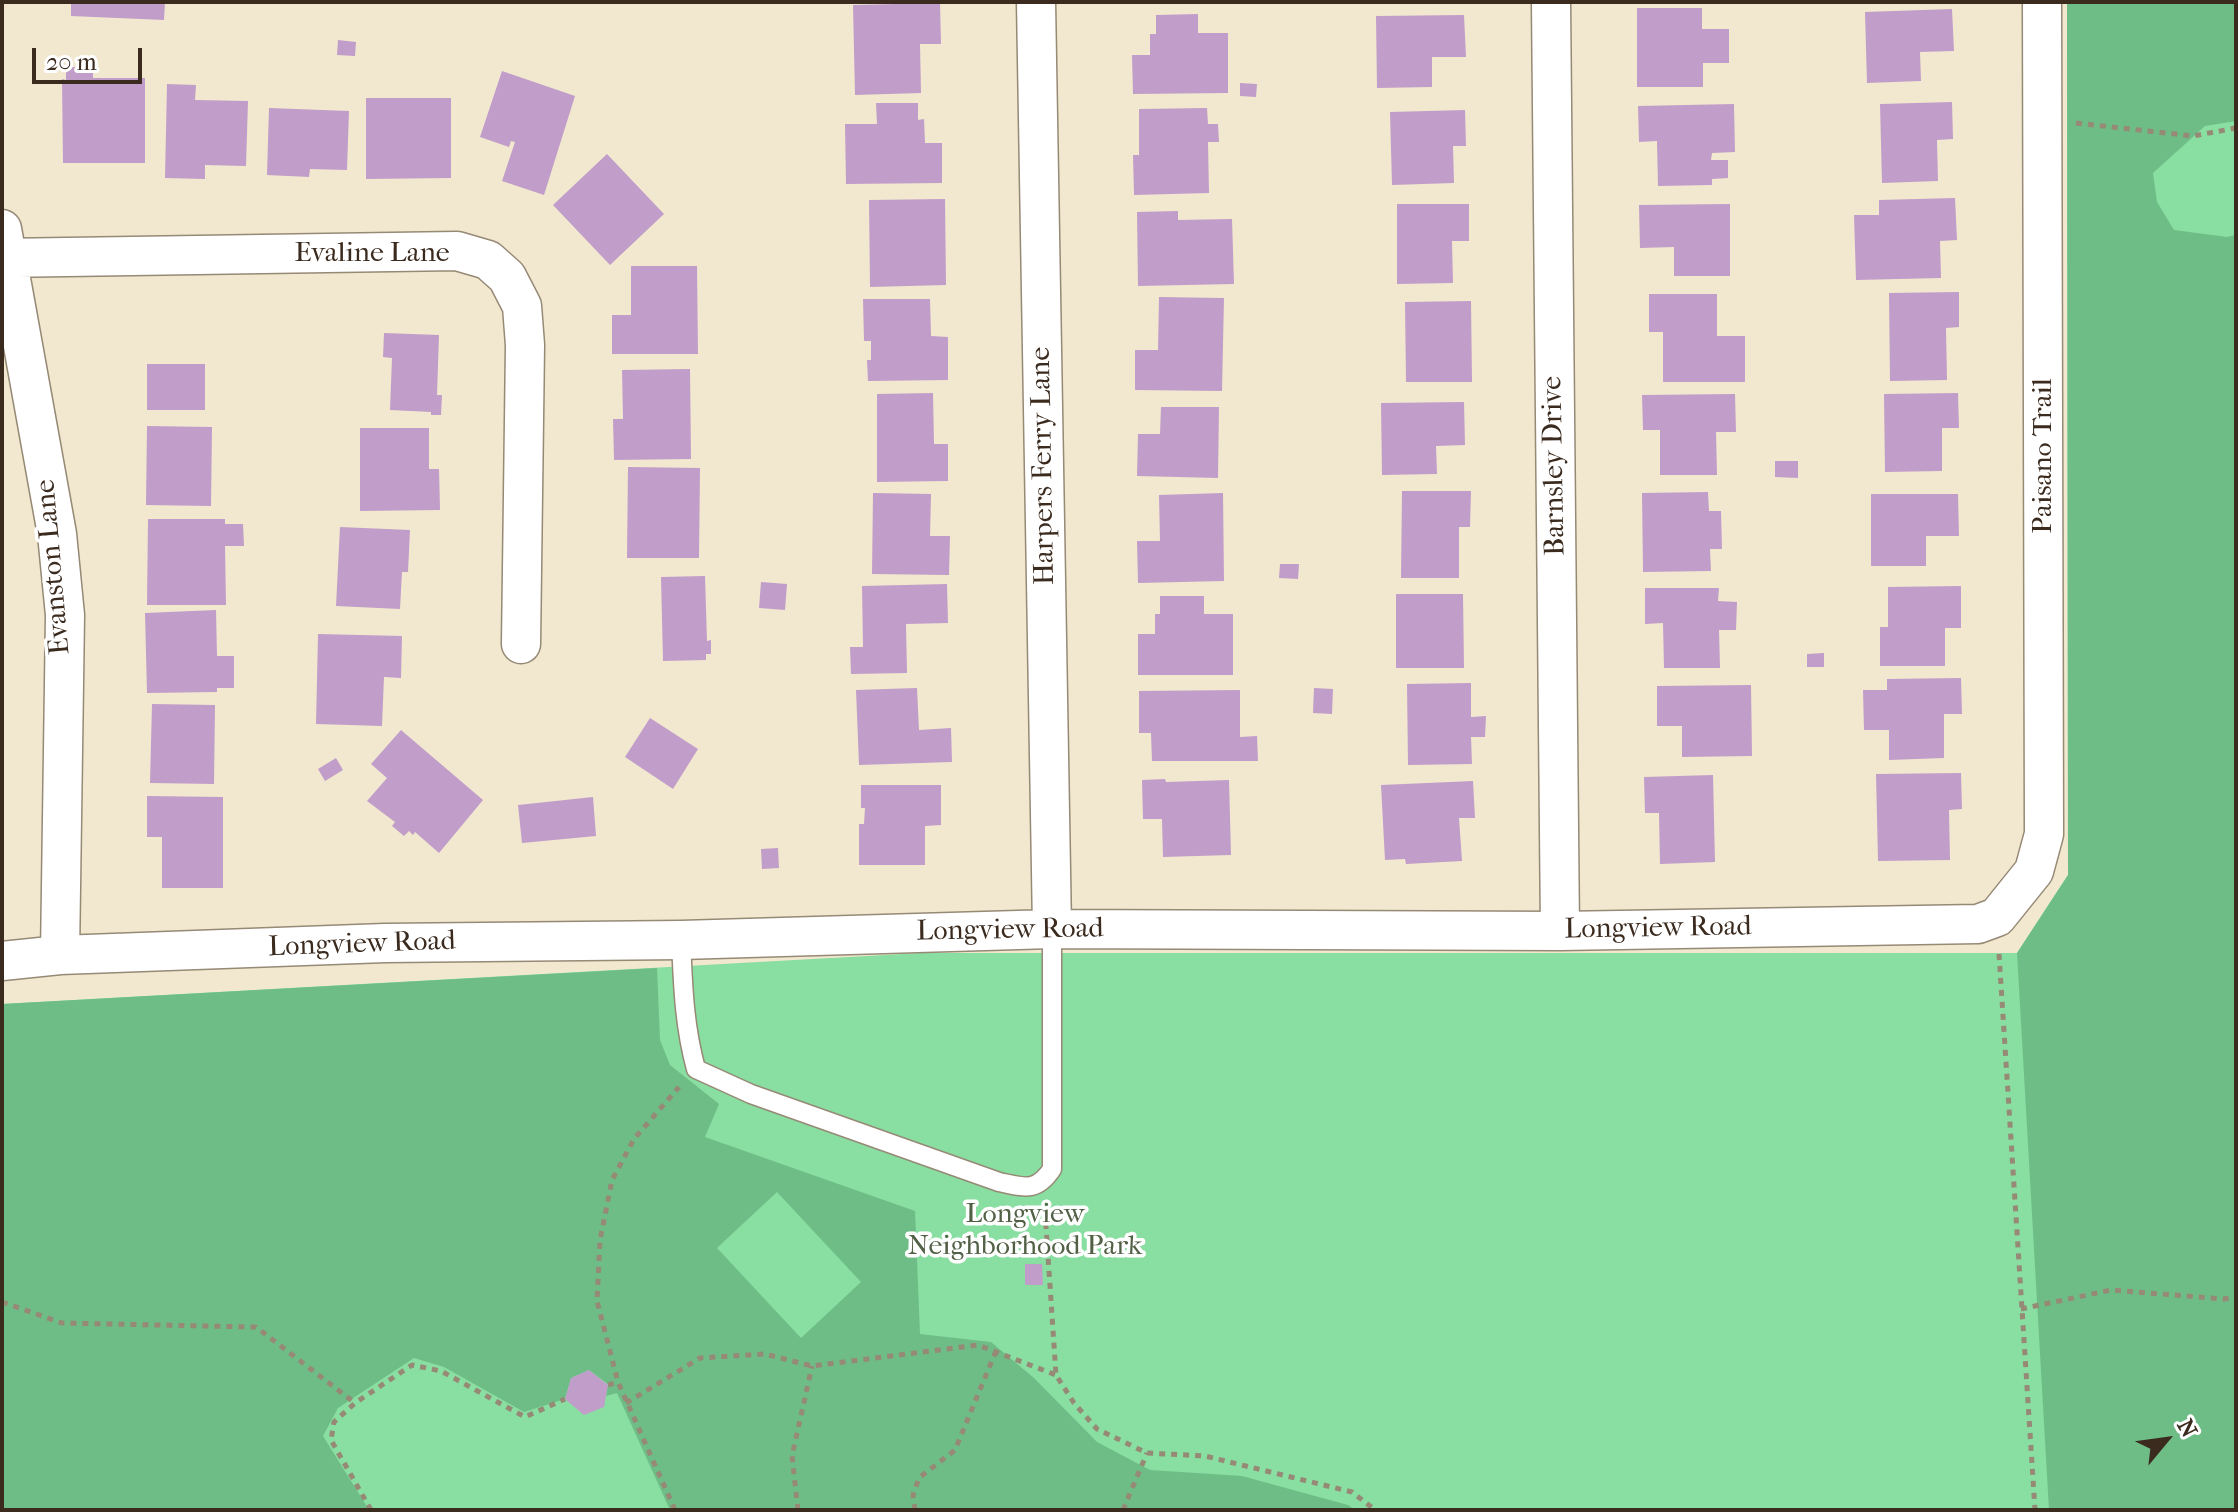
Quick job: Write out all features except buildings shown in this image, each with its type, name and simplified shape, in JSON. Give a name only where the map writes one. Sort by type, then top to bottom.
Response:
[{"type":"street","name":"Harpers Ferry Lane","points":[[1036,2],[1052,929]]},
{"type":"street","name":"Barnsley Drive","points":[[1551,2],[1560,931]]},
{"type":"street","name":"Paisano Trail","points":[[2004,909],[2034,871],[2044,834],[2042,2]]},
{"type":"street","name":"Evaline Lane","points":[[3,248],[457,251],[488,260],[507,277],[522,306],[525,345],[521,644]]},
{"type":"street","name":"Evanston Lane","points":[[3,248],[57,534],[65,615],[60,955]]},
{"type":"street","name":"Longview Road","points":[[2,961],[60,955],[385,943],[681,940],[1052,929],[1560,931],[1978,924],[2004,909]]},
{"type":"lane","points":[[681,940],[683,1005],[696,1069],[751,1094],[999,1182],[1026,1188],[1043,1182],[1052,1169],[1052,929]]},
{"type":"path","points":[[2044,120],[2193,136],[2236,128]]},
{"type":"path","points":[[2004,909],[2021,1309],[2035,1510]]},
{"type":"path","points":[[675,1510],[618,1382],[597,1301],[600,1240],[612,1180],[634,1139],[696,1069]]},
{"type":"path","points":[[1043,1182],[1056,1375],[1074,1403],[1097,1429],[1147,1453],[1205,1456],[1352,1492],[1375,1510]]},
{"type":"path","points":[[2021,1309],[2111,1290],[2224,1299],[2236,1297]]},
{"type":"path","points":[[2,1302],[62,1323],[256,1327],[355,1403]]},
{"type":"path","points":[[626,1403],[700,1358],[765,1354],[812,1366],[978,1345],[1056,1375]]},
{"type":"path","points":[[915,1510],[913,1495],[919,1478],[955,1450],[996,1351]]},
{"type":"path","points":[[371,1510],[331,1440],[334,1422],[355,1403],[412,1365],[441,1371],[525,1417],[565,1399]]},
{"type":"path","points":[[798,1510],[792,1456],[812,1366]]},
{"type":"path","points":[[608,1385],[618,1382]]},
{"type":"path","points":[[1123,1510],[1147,1453]]},
{"type":"green space","name":"Longview Neighborhood Park","points":[[2067,2],[2236,2],[2236,1510],[2,1510],[2,1004],[921,953],[2017,953],[2068,875]]},
{"type":"green space","points":[[2067,2],[2236,2],[2236,121],[2205,126],[2153,173],[2157,202],[2174,230],[2227,237],[2236,235],[2236,1510],[2049,1510],[2017,953],[2068,875]]},
{"type":"green space","points":[[657,968],[660,1040],[670,1065],[719,1104],[705,1137],[915,1211],[920,1334],[991,1342],[1034,1378],[1097,1442],[1150,1470],[1242,1476],[1348,1505],[1355,1510],[670,1510],[617,1393],[606,1396],[608,1384],[589,1370],[571,1378],[565,1399],[524,1412],[444,1367],[414,1358],[338,1408],[323,1436],[369,1510],[2,1510],[2,1004]],"holes":[[[777,1192],[861,1282],[801,1338],[717,1248]]]}]
